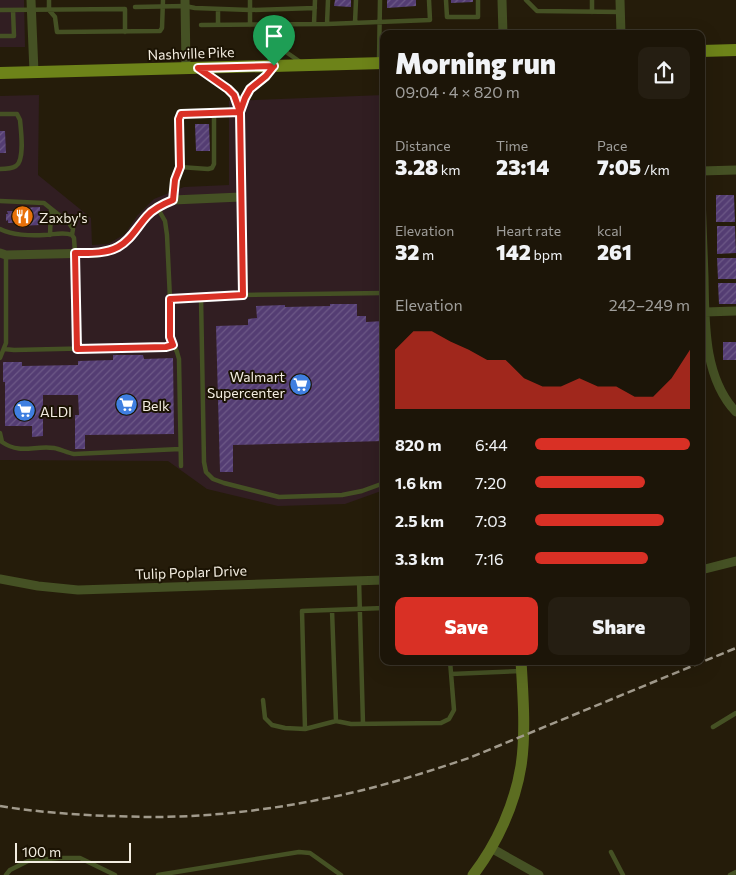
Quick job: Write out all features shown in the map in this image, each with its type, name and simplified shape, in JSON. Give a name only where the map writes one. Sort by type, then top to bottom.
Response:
[{"type":"main road","points":[[705,51],[736,50]]},
{"type":"main road","name":"Nashville Pike","points":[[0,73],[380,63]]},
{"type":"street","points":[[30,0],[34,72]]},
{"type":"street","points":[[502,0],[503,30]]},
{"type":"street","points":[[620,0],[621,30]]},
{"type":"street","points":[[185,3],[192,68]]},
{"type":"street","points":[[705,171],[736,170]]},
{"type":"street","points":[[3,254],[97,253],[116,248],[128,240],[147,216],[157,207],[173,200],[241,197]]},
{"type":"street","points":[[736,311],[705,312],[709,358],[719,387],[736,412]]},
{"type":"street","points":[[705,569],[736,561]]},
{"type":"street","name":"Tulip Poplar Drive","points":[[0,580],[78,590],[380,580]]},
{"type":"street","points":[[474,875],[491,848],[509,809],[521,765],[523,712],[521,665]]},
{"type":"street","points":[[491,848],[539,875]]},
{"type":"lane","points":[[49,0],[49,10],[55,17],[57,32],[160,31],[162,28],[163,0]]},
{"type":"lane","points":[[250,0],[250,25]]},
{"type":"lane","points":[[314,24],[315,0]]},
{"type":"lane","points":[[327,24],[328,0]]},
{"type":"lane","points":[[355,23],[356,0]]},
{"type":"lane","points":[[380,0],[380,30]]},
{"type":"lane","points":[[201,25],[282,25],[430,20],[429,0]]},
{"type":"lane","points":[[446,0],[447,17],[478,16],[478,0]]},
{"type":"lane","points":[[526,0],[537,11],[621,12]]},
{"type":"lane","points":[[592,0],[592,12]]},
{"type":"lane","points":[[135,7],[185,3],[195,8],[218,9],[315,8]]},
{"type":"lane","points":[[0,10],[125,9],[125,32]]},
{"type":"lane","points":[[218,9],[218,25]]},
{"type":"lane","points":[[0,36],[14,36],[14,10]]},
{"type":"lane","points":[[240,112],[250,89],[266,76],[268,66],[280,50],[282,25]]},
{"type":"lane","points":[[282,42],[286,52],[294,59],[307,65]]},
{"type":"lane","points":[[192,68],[228,89],[234,95],[240,112],[243,295]]},
{"type":"lane","points":[[173,200],[175,180],[180,167],[179,119],[181,114],[240,112]]},
{"type":"lane","points":[[180,167],[212,168],[214,164],[214,113]]},
{"type":"lane","points":[[0,114],[17,114],[19,116],[21,158],[17,165],[11,168],[0,169]]},
{"type":"lane","points":[[0,201],[44,203],[69,223],[73,229],[77,349]]},
{"type":"lane","points":[[157,207],[165,222],[167,235],[170,337],[179,358],[181,466]]},
{"type":"lane","points":[[50,235],[51,208]]},
{"type":"lane","points":[[0,230],[7,233],[42,236],[67,233],[72,235]]},
{"type":"lane","points":[[0,358],[6,343],[3,254]]},
{"type":"lane","points":[[170,299],[243,295],[380,293]]},
{"type":"lane","points":[[201,297],[204,462],[206,472],[213,479],[224,483],[279,497],[342,495],[362,492],[380,485]]},
{"type":"lane","points":[[4,349],[166,347],[173,345]]},
{"type":"lane","points":[[0,433],[2,442],[10,447],[22,449],[56,448],[63,452],[74,454],[180,450]]},
{"type":"lane","points":[[359,580],[362,724]]},
{"type":"lane","points":[[305,729],[302,611],[380,608]]},
{"type":"lane","points":[[332,610],[336,721]]},
{"type":"lane","points":[[263,700],[265,718],[272,725],[285,728],[305,729],[336,721],[351,724],[441,723],[449,719],[454,710],[450,665]]},
{"type":"lane","points":[[451,674],[521,665]]},
{"type":"lane","points":[[713,727],[736,713]]},
{"type":"lane","points":[[158,875],[299,852],[310,853],[341,875]]},
{"type":"lane","points":[[610,852],[623,875]]},
{"type":"lane","points":[[6,875],[10,870],[28,861],[80,858],[115,875]]},
{"type":"lane","points":[[730,875],[736,872]]},
{"type":"shaded area","points":[[0,0],[24,0],[25,47],[0,47]]},
{"type":"shaded area","points":[[39,95],[38,175],[91,218],[92,245],[108,244],[125,234],[137,216],[154,199],[184,187],[229,185],[229,101],[380,95],[380,491],[345,504],[278,506],[207,489],[168,461],[0,460],[0,96]]},
{"type":"building","points":[[335,0],[351,0],[351,7],[334,6]]},
{"type":"building","points":[[387,0],[416,0],[416,6],[387,8]]},
{"type":"building","points":[[451,0],[473,0],[473,2],[451,3]]},
{"type":"building","points":[[195,124],[209,124],[210,151],[196,151]]},
{"type":"building","points":[[0,131],[5,131],[6,153],[0,153]]},
{"type":"building","points":[[716,195],[734,195],[735,222],[716,222]]},
{"type":"building","name":"Zaxby's","points":[[40,207],[40,225],[19,226],[19,223],[8,223],[8,220],[6,221],[7,211],[18,211],[18,208]]},
{"type":"building","points":[[717,226],[735,226],[736,253],[717,254]]},
{"type":"building","points":[[717,258],[736,258],[736,279],[718,279]]},
{"type":"building","points":[[718,283],[736,283],[736,304],[719,304]]},
{"type":"building","name":"Walmart Supercenter","points":[[330,304],[357,304],[357,316],[366,316],[366,322],[380,321],[380,441],[233,445],[233,472],[220,472],[216,326],[248,325],[248,319],[257,318],[256,306],[330,306]]},
{"type":"building","points":[[723,342],[736,342],[736,360],[723,360]]},
{"type":"building","name":"Belk","points":[[113,355],[143,355],[144,359],[173,358],[174,434],[85,435],[85,449],[75,449],[75,415],[79,415],[78,395],[43,395],[43,436],[32,437],[32,426],[5,426],[3,362],[22,362],[22,366],[78,365],[78,361],[113,360]]},
{"type":"railway","points":[[705,661],[736,648]]},
{"type":"railway","points":[[0,806],[93,815],[178,817],[256,810],[334,797],[387,784],[469,758],[695,665]]},
{"type":"place","name":"Zaxby's","points":[[23,217]]},
{"type":"place","name":"Walmart Supercenter","points":[[301,384]]},
{"type":"place","name":"Belk","points":[[126,405]]},
{"type":"place","name":"ALDI","points":[[24,411]]},
{"type":"route","points":[[274,66],[198,68],[234,95],[240,112],[243,295],[170,299],[170,337],[173,345],[166,347],[77,349],[75,253],[97,253],[116,248],[128,240],[147,216],[157,207],[173,200],[175,180],[180,167],[179,119],[181,114],[240,112],[250,89],[266,76],[274,66]]}]
